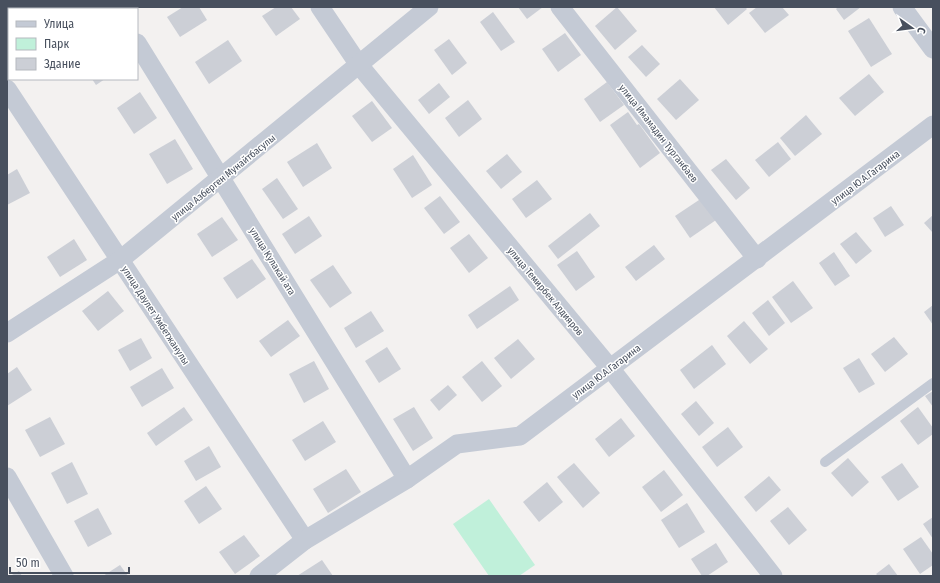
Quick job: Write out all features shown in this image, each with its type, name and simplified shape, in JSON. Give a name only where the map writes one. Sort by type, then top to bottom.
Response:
[{"type":"street","name":"улица Темирбек Алдияров","points":[[320,7],[359,65],[610,368],[773,576]]},
{"type":"street","name":"улица Азберген Мунайтбасулы","points":[[7,332],[120,260],[429,7]]},
{"type":"street","name":"улица Имамадин Турганбаев","points":[[560,7],[757,259]]},
{"type":"street","points":[[902,7],[933,49]]},
{"type":"street","name":"улица Кулакай ата","points":[[138,45],[407,479]]},
{"type":"street","name":"улица Даулет Умбетжанулы","points":[[7,89],[305,540]]},
{"type":"street","name":"улица Ю.А.Гагарина","points":[[269,573],[305,540],[407,479],[457,444],[520,436],[933,125]]},
{"type":"street","points":[[7,477],[64,576]]},
{"type":"lane","points":[[825,462],[933,383]]},
{"type":"green space","points":[[489,499],[535,565],[519,576],[489,576],[453,524]]},
{"type":"building","points":[[183,7],[199,7],[207,20],[180,37],[167,17]]},
{"type":"building","points":[[276,7],[291,7],[300,19],[276,36],[262,16]]},
{"type":"building","points":[[518,7],[543,7],[527,19]]},
{"type":"building","points":[[617,7],[637,31],[615,50],[595,26]]},
{"type":"building","points":[[714,7],[745,7],[747,9],[728,25]]},
{"type":"building","points":[[757,7],[782,7],[789,15],[765,33],[749,13]]},
{"type":"building","points":[[838,7],[861,7],[844,20],[836,9]]},
{"type":"building","points":[[493,12],[515,42],[501,51],[480,22]]},
{"type":"building","points":[[869,18],[892,54],[871,67],[848,31]]},
{"type":"building","points":[[565,33],[581,55],[558,72],[542,49]]},
{"type":"building","points":[[449,39],[467,63],[452,75],[434,50]]},
{"type":"building","points":[[228,40],[242,61],[209,84],[195,62]]},
{"type":"building","points":[[642,45],[660,64],[646,77],[628,57]]},
{"type":"building","points":[[869,74],[884,92],[855,116],[839,98]]},
{"type":"building","points":[[680,79],[699,100],[676,120],[657,99]]},
{"type":"building","points":[[93,80],[104,80],[96,85]]},
{"type":"building","points":[[607,82],[624,105],[600,122],[584,99]]},
{"type":"building","points":[[439,83],[450,97],[429,114],[418,100]]},
{"type":"building","points":[[140,92],[157,118],[134,134],[117,108]]},
{"type":"building","points":[[468,100],[482,119],[459,137],[445,118]]},
{"type":"building","points":[[372,101],[392,128],[372,142],[352,116]]},
{"type":"building","points":[[628,112],[637,125],[639,124],[660,153],[640,168],[610,125]]},
{"type":"building","points":[[806,115],[822,134],[795,156],[780,138]]},
{"type":"building","points":[[175,139],[193,169],[167,184],[149,154]]},
{"type":"building","points":[[778,142],[791,159],[769,177],[755,160]]},
{"type":"building","points":[[317,143],[332,168],[303,187],[287,162]]},
{"type":"building","points":[[507,154],[522,172],[501,189],[486,171]]},
{"type":"building","points":[[413,155],[432,185],[412,198],[393,169]]},
{"type":"building","points":[[726,159],[750,188],[736,200],[711,170]]},
{"type":"building","points":[[17,169],[30,193],[7,205],[7,175]]},
{"type":"building","points":[[277,178],[298,209],[283,219],[262,189]]},
{"type":"building","points":[[537,180],[552,199],[526,218],[512,199]]},
{"type":"building","points":[[440,196],[460,222],[444,234],[424,208]]},
{"type":"building","points":[[702,198],[716,220],[690,238],[675,216]]},
{"type":"building","points":[[891,206],[904,225],[885,237],[873,218]]},
{"type":"building","points":[[590,213],[600,226],[558,259],[548,246]]},
{"type":"building","points":[[933,215],[933,233],[924,223]]},
{"type":"building","points":[[309,216],[322,236],[295,254],[282,234]]},
{"type":"building","points":[[222,217],[238,240],[212,257],[197,234]]},
{"type":"building","points":[[856,232],[872,251],[856,264],[840,244]]},
{"type":"building","points":[[469,234],[488,258],[469,273],[450,248]]},
{"type":"building","points":[[74,239],[87,260],[60,277],[47,257]]},
{"type":"building","points":[[654,245],[665,259],[636,281],[625,267]]},
{"type":"building","points":[[577,251],[595,277],[576,291],[557,265]]},
{"type":"building","points":[[834,252],[850,276],[835,286],[819,263]]},
{"type":"building","points":[[252,259],[266,279],[237,299],[223,278]]},
{"type":"building","points":[[333,265],[352,293],[330,308],[310,280]]},
{"type":"building","points":[[793,281],[813,308],[791,323],[772,297]]},
{"type":"building","points":[[510,286],[519,300],[477,329],[468,315]]},
{"type":"building","points":[[108,291],[124,311],[98,331],[82,311]]},
{"type":"building","points":[[768,300],[785,323],[769,336],[752,313]]},
{"type":"building","points":[[933,305],[933,325],[924,312]]},
{"type":"building","points":[[371,311],[384,331],[356,348],[344,328]]},
{"type":"building","points":[[288,320],[300,336],[271,357],[259,341]]},
{"type":"building","points":[[744,321],[768,349],[750,364],[727,336]]},
{"type":"building","points":[[894,337],[908,354],[885,372],[871,354]]},
{"type":"building","points":[[141,338],[152,358],[130,371],[118,350]]},
{"type":"building","points":[[518,339],[535,359],[511,379],[494,358]]},
{"type":"building","points":[[712,345],[726,364],[694,389],[680,370]]},
{"type":"building","points":[[387,347],[401,369],[379,383],[365,361]]},
{"type":"building","points":[[859,358],[875,384],[859,393],[843,368]]},
{"type":"building","points":[[314,361],[329,389],[304,403],[289,374]]},
{"type":"building","points":[[482,361],[502,386],[482,402],[462,377]]},
{"type":"building","points":[[17,367],[32,390],[7,406],[7,374]]},
{"type":"building","points":[[162,368],[174,388],[142,407],[130,387]]},
{"type":"building","points":[[448,385],[457,395],[439,411],[430,400]]},
{"type":"building","points":[[933,391],[933,407],[925,396]]},
{"type":"building","points":[[696,401],[714,423],[699,436],[681,414]]},
{"type":"building","points":[[184,407],[193,420],[156,446],[147,433]]},
{"type":"building","points":[[414,407],[433,438],[413,451],[393,419]]},
{"type":"building","points":[[918,407],[933,428],[933,434],[918,445],[900,421]]},
{"type":"building","points":[[50,417],[65,444],[40,457],[25,430]]},
{"type":"building","points":[[621,418],[635,436],[609,457],[595,439]]},
{"type":"building","points":[[323,421],[336,442],[305,461],[292,440]]},
{"type":"building","points":[[728,427],[743,447],[717,467],[702,447]]},
{"type":"building","points":[[209,446],[221,467],[196,481],[184,461]]},
{"type":"building","points":[[848,458],[869,482],[852,497],[831,473]]},
{"type":"building","points":[[72,462],[88,494],[67,504],[51,473]]},
{"type":"building","points":[[574,463],[600,493],[583,508],[557,477]]},
{"type":"building","points":[[902,463],[919,487],[898,501],[881,477]]},
{"type":"building","points":[[346,469],[361,492],[328,513],[313,489]]},
{"type":"building","points":[[664,470],[683,495],[661,512],[642,487]]},
{"type":"building","points":[[769,476],[781,490],[756,512],[744,497]]},
{"type":"building","points":[[547,482],[563,502],[539,522],[523,502]]},
{"type":"building","points":[[206,486],[222,509],[199,524],[184,501]]},
{"type":"building","points":[[687,503],[705,532],[679,548],[661,520]]},
{"type":"building","points":[[788,507],[807,530],[789,545],[770,521]]},
{"type":"building","points":[[98,508],[112,534],[88,547],[74,521]]},
{"type":"building","points":[[933,517],[933,539],[923,524]]},
{"type":"building","points":[[244,535],[260,556],[235,574],[219,552]]},
{"type":"building","points":[[921,537],[933,554],[933,565],[920,574],[903,549]]},
{"type":"building","points":[[716,543],[728,562],[707,576],[702,576],[691,559]]},
{"type":"building","points":[[322,560],[333,576],[297,576]]},
{"type":"building","points":[[889,564],[898,576],[878,576],[876,574]]},
{"type":"building","points":[[120,565],[128,576],[103,576]]},
{"type":"building","points":[[19,571],[22,576],[10,576]]}]
